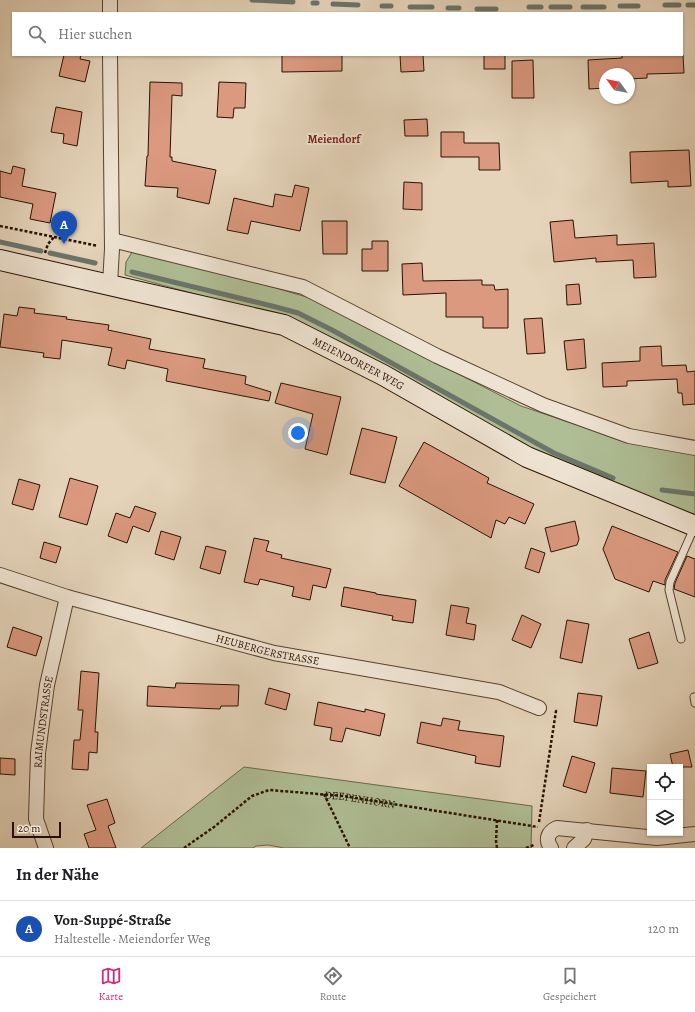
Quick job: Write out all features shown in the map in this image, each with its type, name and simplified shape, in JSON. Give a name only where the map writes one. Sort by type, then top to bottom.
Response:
[{"type":"street","points":[[110,0],[110,12]]},
{"type":"street","points":[[110,56],[112,244],[110,284]]},
{"type":"street","points":[[112,244],[304,287],[437,356],[543,405],[629,436],[695,448]]},
{"type":"street","name":"MEIENDORFER WEG","points":[[0,260],[284,325],[383,375],[527,457],[695,526]]},
{"type":"street","name":"HEUBERGERSTRASSE","points":[[0,575],[67,597],[274,653],[499,692],[539,708]]},
{"type":"street","name":"RAIMUNDSTRASSE","points":[[46,848],[36,819],[38,753],[47,686],[67,597]]},
{"type":"street","points":[[551,848],[545,829],[564,827],[657,838],[695,834]]},
{"type":"street","points":[[574,848],[584,839],[587,830]]},
{"type":"lane","points":[[681,639],[669,590],[670,582],[695,526]]},
{"type":"path","points":[[0,226],[112,244]]},
{"type":"path","points":[[539,708],[556,711],[545,829]]},
{"type":"path","name":"DEEPENHORN","points":[[184,848],[214,827],[252,796],[269,790],[324,794],[497,820],[545,829]]},
{"type":"path","points":[[324,794],[350,848]]},
{"type":"path","points":[[497,820],[497,848]]},
{"type":"green space","points":[[134,249],[211,269],[310,298],[521,406],[598,432],[695,453],[695,515],[526,446],[353,348],[302,323],[125,275],[126,262]]},
{"type":"green space","points":[[244,767],[532,806],[531,848],[284,848],[268,845],[256,846],[253,848],[141,848]]},
{"type":"building","points":[[683,55],[684,73],[647,74],[647,78],[635,79],[635,68],[599,68],[599,88],[589,89],[588,60],[622,58],[622,56]]},
{"type":"building","points":[[64,56],[81,56],[80,59],[90,61],[85,82],[59,76]]},
{"type":"building","points":[[282,56],[342,56],[342,71],[282,72]]},
{"type":"building","points":[[400,56],[423,56],[424,71],[401,72]]},
{"type":"building","points":[[484,56],[505,56],[505,69],[484,69]]},
{"type":"building","points":[[533,60],[534,98],[512,98],[512,61]]},
{"type":"building","points":[[150,82],[182,83],[182,96],[172,95],[170,157],[172,157],[172,161],[216,170],[209,204],[177,197],[178,188],[145,186],[148,156]]},
{"type":"building","points":[[219,82],[246,83],[245,108],[234,108],[233,118],[217,117]]},
{"type":"building","points":[[56,107],[82,112],[77,146],[63,143],[64,134],[51,132]]},
{"type":"building","points":[[427,119],[428,136],[405,136],[404,120]]},
{"type":"building","points":[[441,132],[464,132],[464,143],[499,143],[500,170],[479,170],[479,157],[441,157]]},
{"type":"building","points":[[689,150],[691,186],[668,187],[668,181],[631,183],[630,152]]},
{"type":"building","points":[[13,166],[25,169],[22,186],[56,193],[50,223],[30,219],[33,204],[0,197],[0,171],[11,174]]},
{"type":"building","points":[[404,182],[422,183],[422,210],[403,209]]},
{"type":"building","points":[[295,185],[309,188],[300,231],[251,221],[248,234],[227,230],[234,198],[273,207],[275,194],[292,197]]},
{"type":"building","points":[[573,220],[575,238],[617,235],[617,245],[654,243],[656,277],[634,278],[633,260],[596,262],[596,258],[554,262],[550,222]]},
{"type":"building","points":[[322,221],[347,221],[347,254],[323,254]]},
{"type":"building","points":[[372,241],[388,241],[388,271],[362,271],[362,249],[372,249]]},
{"type":"building","points":[[422,263],[423,281],[482,280],[482,285],[494,285],[495,290],[508,289],[508,328],[483,328],[483,317],[446,317],[446,293],[403,295],[402,264]]},
{"type":"building","points":[[579,284],[581,304],[567,305],[566,285]]},
{"type":"building","points":[[19,307],[35,309],[34,313],[67,317],[66,319],[109,325],[108,330],[151,339],[149,349],[205,359],[203,368],[246,376],[245,384],[271,392],[269,401],[166,381],[168,369],[127,360],[125,369],[108,365],[112,348],[62,340],[60,359],[43,357],[44,353],[0,347],[4,314],[17,316]]},
{"type":"building","points":[[542,318],[545,353],[527,354],[524,319]]},
{"type":"building","points":[[584,339],[586,368],[567,370],[564,341]]},
{"type":"building","points":[[661,346],[662,366],[686,365],[687,372],[695,371],[695,404],[683,405],[682,393],[678,393],[677,379],[627,381],[627,386],[603,387],[602,363],[640,361],[640,347]]},
{"type":"building","points":[[281,383],[341,397],[327,455],[305,449],[313,414],[275,403]]},
{"type":"building","points":[[362,428],[397,437],[385,483],[350,474]]},
{"type":"building","points":[[424,442],[489,478],[487,483],[534,504],[525,524],[509,517],[505,524],[496,520],[491,538],[399,486]]},
{"type":"building","points":[[70,478],[98,486],[87,525],[59,517]]},
{"type":"building","points":[[19,479],[40,485],[33,510],[12,504]]},
{"type":"building","points":[[135,506],[156,513],[149,532],[133,526],[127,543],[108,536],[116,513],[130,518]]},
{"type":"building","points":[[575,521],[579,539],[577,545],[551,552],[545,528]]},
{"type":"building","points":[[612,526],[678,552],[665,580],[665,585],[653,581],[649,592],[615,579],[603,549]]},
{"type":"building","points":[[161,531],[181,537],[174,560],[155,554]]},
{"type":"building","points":[[254,538],[269,541],[266,551],[282,555],[281,558],[331,569],[326,588],[313,585],[310,600],[292,596],[294,587],[260,579],[258,585],[244,582]]},
{"type":"building","points":[[44,542],[61,547],[56,563],[40,558]]},
{"type":"building","points":[[206,546],[226,551],[220,574],[200,568]]},
{"type":"building","points":[[531,548],[545,553],[539,573],[525,568]]},
{"type":"building","points":[[687,556],[695,559],[695,597],[674,589],[675,583]]},
{"type":"building","points":[[344,587],[376,594],[416,600],[413,623],[392,620],[393,616],[341,606]]},
{"type":"building","points":[[451,605],[469,608],[466,623],[476,625],[474,640],[446,635]]},
{"type":"building","points":[[522,615],[541,624],[531,648],[512,640]]},
{"type":"building","points":[[567,620],[589,624],[582,663],[560,658]]},
{"type":"building","points":[[13,627],[42,637],[36,656],[7,647]]},
{"type":"building","points":[[649,632],[658,663],[638,669],[629,639]]},
{"type":"building","points":[[81,671],[99,673],[95,732],[98,732],[97,753],[89,752],[88,770],[72,769],[74,740],[80,740],[83,710],[78,710]]},
{"type":"building","points":[[176,683],[239,685],[238,706],[221,706],[220,709],[147,706],[148,686],[175,688]]},
{"type":"building","points":[[269,688],[290,694],[286,710],[265,704]]},
{"type":"building","points":[[578,693],[602,696],[597,726],[574,722]]},
{"type":"building","points":[[318,702],[365,712],[365,709],[385,714],[380,736],[346,728],[342,742],[330,740],[332,728],[314,725]]},
{"type":"building","points":[[443,718],[460,721],[458,730],[504,736],[500,767],[475,763],[476,756],[417,743],[421,722],[441,726]]},
{"type":"building","points":[[688,750],[692,767],[683,767],[683,764],[672,764],[670,754]]},
{"type":"building","points":[[572,756],[595,763],[586,793],[563,786]]},
{"type":"building","points":[[0,758],[15,759],[15,775],[0,774]]},
{"type":"building","points":[[612,768],[646,771],[643,797],[610,793]]},
{"type":"building","points":[[107,799],[115,823],[108,826],[116,848],[89,848],[84,834],[96,830],[87,805]]},
{"type":"waterway","points":[[252,0],[293,2]]},
{"type":"waterway","points":[[333,4],[358,5]]},
{"type":"waterway","points":[[665,5],[679,5]]},
{"type":"waterway","points":[[688,5],[695,5]]},
{"type":"waterway","points":[[382,6],[391,6]]},
{"type":"waterway","points":[[620,6],[638,6]]},
{"type":"waterway","points":[[410,7],[432,7]]},
{"type":"waterway","points":[[529,7],[541,7]]},
{"type":"waterway","points":[[551,7],[570,7]]},
{"type":"waterway","points":[[583,7],[604,7]]},
{"type":"waterway","points":[[448,8],[459,8]]},
{"type":"waterway","points":[[477,9],[496,9]]},
{"type":"waterway","points":[[0,242],[41,251]]},
{"type":"waterway","points":[[50,253],[95,263]]},
{"type":"waterway","points":[[132,272],[298,313],[332,330],[554,453],[613,478]]},
{"type":"waterway","points":[[662,490],[695,494]]},
{"type":"place","name":"Von-Suppé-Straße","points":[[64,244]]},
{"type":"district","name":"Meiendorf","points":[[334,139]]}]
